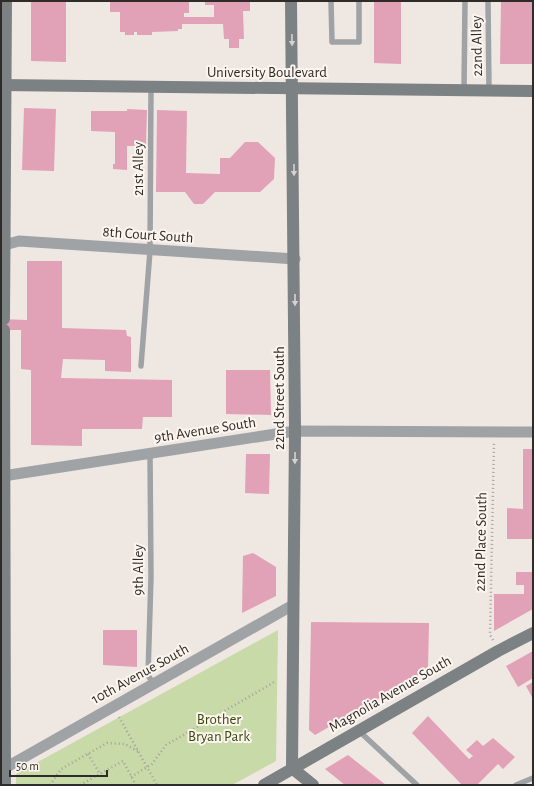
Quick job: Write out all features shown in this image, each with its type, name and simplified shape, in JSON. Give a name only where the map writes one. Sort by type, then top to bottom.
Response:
[{"type":"street","points":[[5,785],[3,768],[2,390],[4,324],[3,179],[6,1]]},
{"type":"street","name":"22nd Street South","points":[[291,1],[295,430],[292,768]]},
{"type":"street","name":"University Boulevard","points":[[4,85],[151,88],[533,91]]},
{"type":"street","name":"8th Court South","points":[[3,246],[19,241],[150,251],[294,259]]},
{"type":"street","name":"9th Avenue South","points":[[3,476],[295,430],[533,432]]},
{"type":"street","name":"10th Avenue South","points":[[3,768],[154,685],[293,605]]},
{"type":"street","name":"Magnolia Avenue South","points":[[264,785],[498,651],[533,633]]},
{"type":"street","points":[[292,768],[313,785]]},
{"type":"lane","points":[[331,1],[332,42],[359,42],[359,1]]},
{"type":"lane","points":[[464,90],[465,1]]},
{"type":"lane","name":"22nd Alley","points":[[488,1],[489,90]]},
{"type":"lane","name":"21st Alley","points":[[142,366],[150,251],[151,88]]},
{"type":"lane","name":"9th Alley","points":[[150,454],[151,577],[148,675],[154,685]]},
{"type":"lane","points":[[359,730],[417,785]]},
{"type":"lane","points":[[516,785],[530,781]]},
{"type":"path","name":"22nd Place South","points":[[494,432],[490,635],[498,651]]},
{"type":"path","points":[[131,777],[156,760],[166,746],[276,681]]},
{"type":"path","points":[[119,717],[157,785]]},
{"type":"path","points":[[50,785],[61,769],[107,743],[125,744],[138,752]]},
{"type":"path","points":[[88,754],[100,774]]},
{"type":"path","points":[[80,785],[123,761],[136,785]]},
{"type":"green space","name":"Brother Bryan Park","points":[[278,630],[276,761],[232,785],[16,785],[16,774]]},
{"type":"building","points":[[31,1],[66,1],[66,62],[31,61]]},
{"type":"building","points":[[110,1],[189,1],[189,13],[184,13],[184,17],[214,17],[214,5],[205,5],[205,1],[250,1],[250,11],[243,11],[244,39],[239,39],[239,48],[229,48],[229,39],[224,39],[223,24],[182,24],[182,29],[178,29],[178,31],[152,32],[152,35],[137,35],[137,32],[134,32],[134,35],[125,35],[125,32],[120,32],[120,12],[110,12]]},
{"type":"building","points":[[374,1],[401,1],[401,64],[374,63]]},
{"type":"building","points":[[501,1],[533,1],[533,64],[500,64]]},
{"type":"building","points":[[24,108],[56,109],[54,171],[22,170]]},
{"type":"building","points":[[127,109],[147,110],[146,146],[127,146],[127,170],[113,169],[113,164],[115,164],[115,132],[91,131],[91,111],[127,111]]},
{"type":"building","points":[[157,110],[187,111],[186,173],[220,174],[220,158],[230,158],[245,142],[258,142],[275,158],[274,179],[260,192],[215,192],[203,204],[194,204],[185,192],[156,192]]},
{"type":"building","points":[[27,261],[62,261],[62,328],[126,330],[127,336],[131,337],[131,372],[105,371],[105,360],[63,359],[61,378],[172,380],[172,417],[143,417],[142,429],[82,429],[82,446],[31,445],[31,370],[21,369],[21,330],[1,330],[1,319],[27,320]]},
{"type":"building","points":[[226,370],[270,370],[271,415],[226,414]]},
{"type":"building","points":[[523,449],[533,449],[533,539],[507,539],[507,508],[523,509]]},
{"type":"building","points":[[246,454],[270,454],[269,494],[245,493]]},
{"type":"building","points":[[253,553],[276,567],[276,596],[242,613],[243,556]]},
{"type":"building","points":[[516,572],[533,572],[533,609],[494,631],[494,594],[524,594],[524,585],[516,585]]},
{"type":"building","points":[[311,622],[429,623],[428,670],[315,735],[309,730]]},
{"type":"building","points":[[103,630],[137,630],[137,667],[103,665]]},
{"type":"building","points":[[533,651],[533,678],[518,687],[506,666]]},
{"type":"building","points":[[533,682],[533,699],[526,686]]},
{"type":"building","points":[[428,716],[469,759],[473,756],[466,750],[477,740],[483,746],[493,738],[515,757],[503,769],[498,764],[477,785],[462,785],[412,733]]},
{"type":"building","points":[[348,755],[386,785],[345,785],[325,769]]}]
